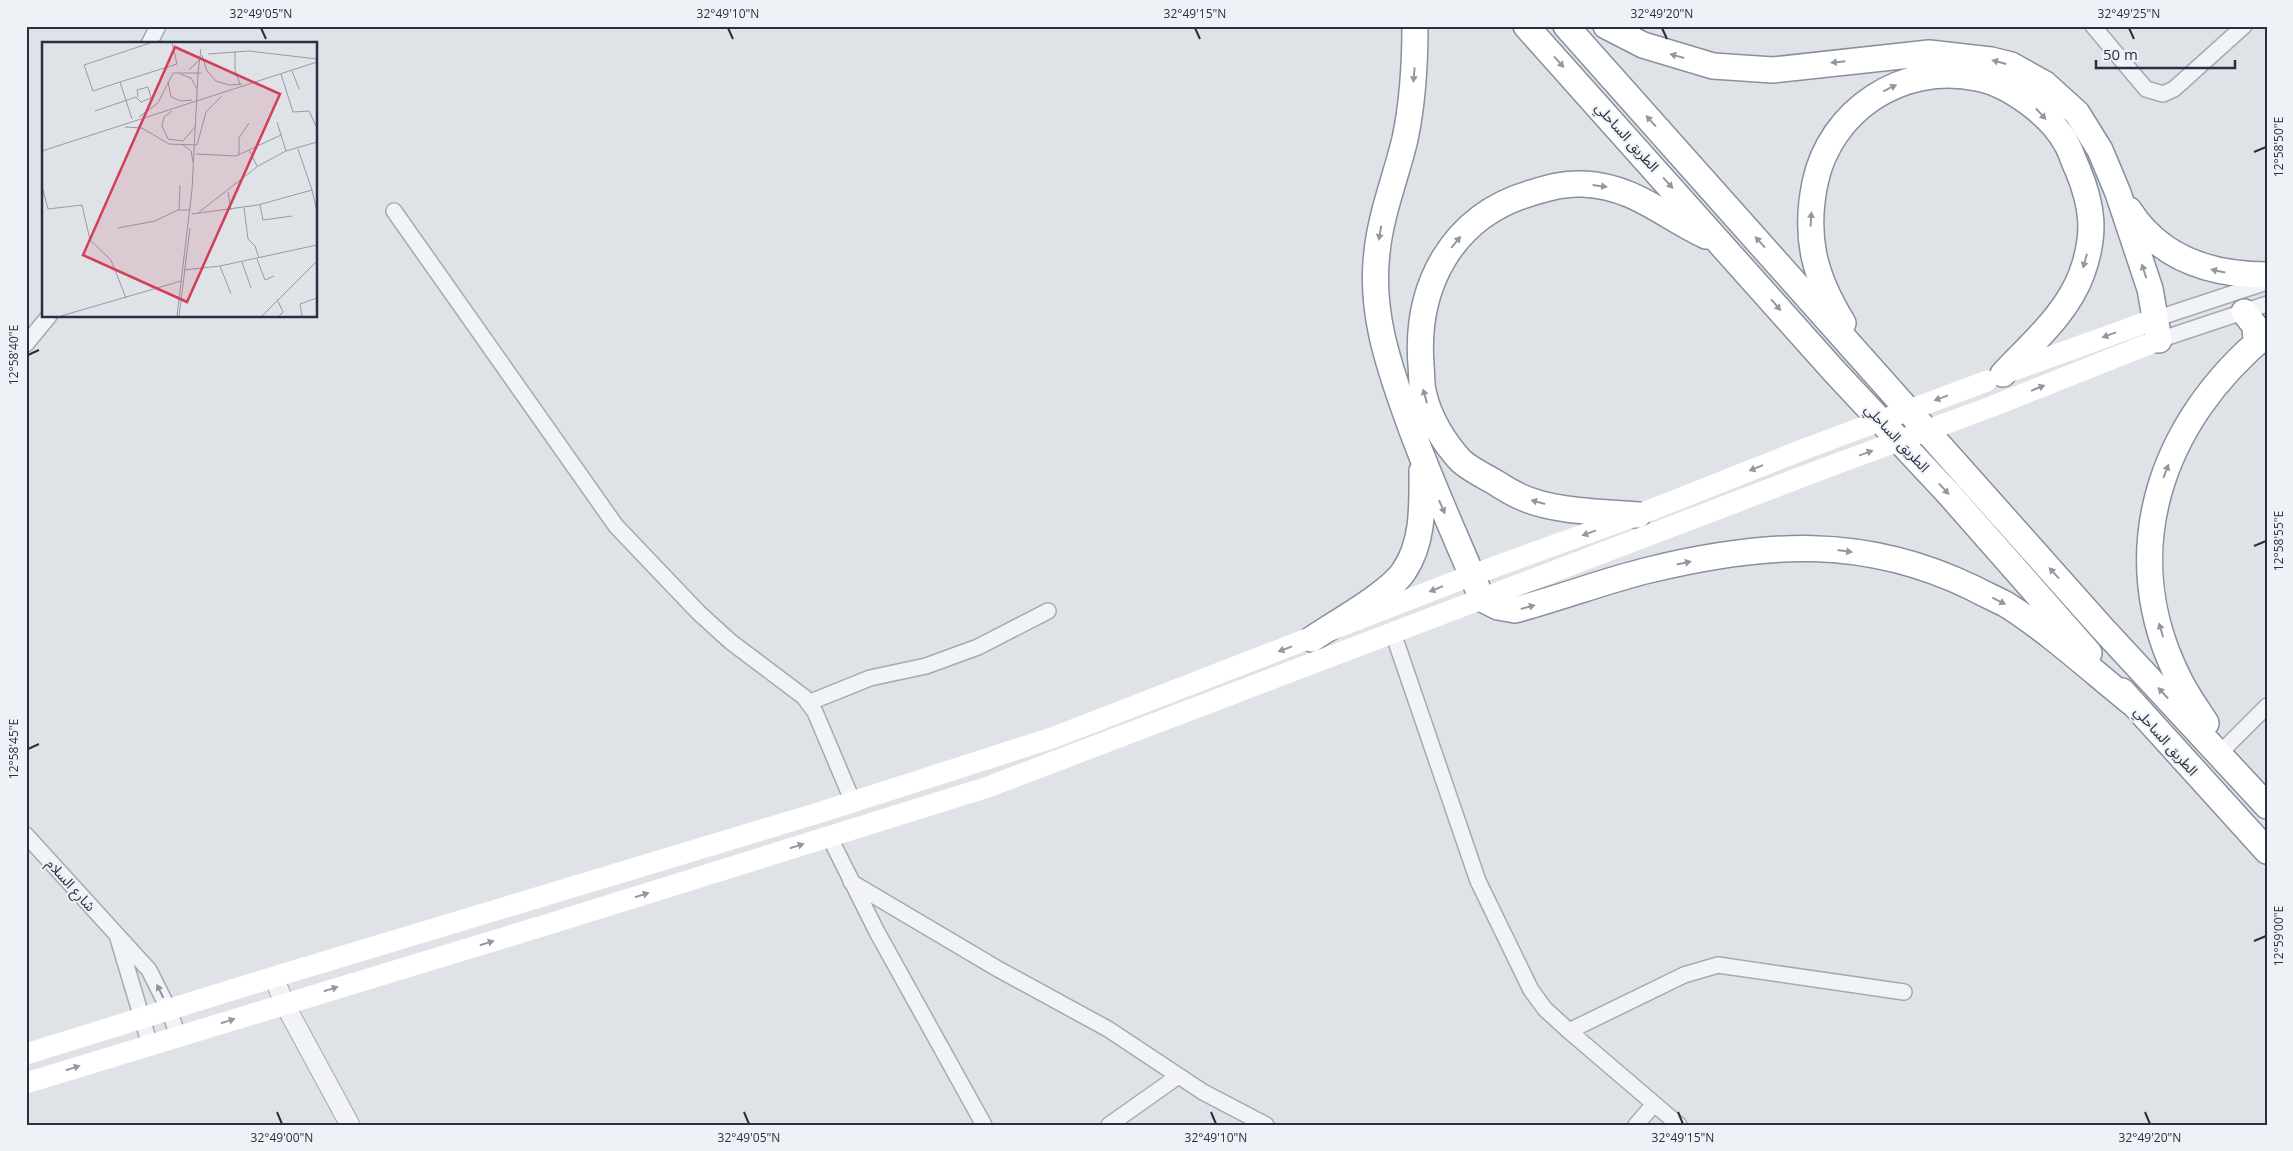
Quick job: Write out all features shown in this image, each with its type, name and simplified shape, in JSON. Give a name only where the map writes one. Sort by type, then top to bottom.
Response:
[{"type":"highway","points":[[1415,26],[1415,74],[1404,139],[1385,207],[1377,252],[1375,296],[1382,339],[1422,461],[1482,599],[1498,607],[1515,610],[1647,571],[1736,552],[1795,548],[1824,548],[1856,552],[1891,559],[1941,573],[2006,605],[2132,703]]},
{"type":"highway","name":"الطريق الساحلي","points":[[1526,26],[1721,242],[1834,371],[1949,494],[2132,703],[2267,851]]},
{"type":"highway","name":"الطريق الساحلي","points":[[1566,26],[2104,629],[2227,758],[2267,806]]},
{"type":"highway","points":[[1606,26],[1643,45],[1713,66],[1772,70],[1929,53],[1971,56],[2011,65],[2045,84],[2077,113],[2100,150],[2118,193],[2150,289],[2157,329]]},
{"type":"highway","points":[[1875,374],[1838,315],[1817,272],[1810,239],[1812,198],[1820,164],[1830,142],[1843,125],[1856,109],[1873,97],[1894,85],[1916,79],[1957,75],[1978,78],[2013,92],[2037,109],[2066,142],[2086,189],[2091,214],[2092,236],[2082,274],[2060,314],[1995,377]]},
{"type":"highway","points":[[1638,515],[1567,509],[1520,497],[1462,461],[1446,443],[1424,395],[1420,350],[1424,308],[1439,266],[1453,244],[1477,218],[1512,198],[1559,185],[1592,185],[1633,194],[1721,242]]},
{"type":"highway","points":[[2118,193],[2136,221],[2159,244],[2188,262],[2219,272],[2267,275]]},
{"type":"highway","points":[[2227,758],[2180,681],[2157,617],[2151,584],[2150,550],[2152,518],[2160,484],[2173,452],[2189,421],[2214,386],[2261,338],[2255,326],[2256,308]]},
{"type":"highway","points":[[1312,639],[1388,588],[1404,572],[1414,553],[1422,512],[1422,461]]},
{"type":"main road","points":[[26,1054],[274,976],[563,891],[854,802],[1052,738],[1312,639],[1472,575],[1638,515],[1995,377],[2157,329]]},
{"type":"main road","points":[[26,1083],[549,924],[996,784],[1993,406],[2157,329]]},
{"type":"street","points":[[150,42],[158,26]]},
{"type":"street","points":[[2094,26],[2146,89],[2163,94],[2174,90],[2244,26]]},
{"type":"street","points":[[394,211],[616,526],[699,613],[731,642],[794,688],[808,703],[815,712],[854,802]]},
{"type":"street","points":[[2157,329],[2267,282]]},
{"type":"street","points":[[2157,329],[2256,308]]},
{"type":"street","points":[[26,344],[47,318]]},
{"type":"street","points":[[808,703],[870,678],[926,666],[978,647],[1048,611]]},
{"type":"street","points":[[1393,633],[1451,808],[1482,890],[1531,990],[1545,1008],[1569,1031],[1679,1125]]},
{"type":"street","points":[[2227,758],[2267,706]]},
{"type":"street","name":"شارع السلام","points":[[26,835],[149,970],[169,1010],[178,1036]]},
{"type":"street","points":[[829,836],[851,882],[984,1125]]},
{"type":"street","points":[[851,882],[998,969],[1108,1029],[1178,1077],[1266,1125]]},
{"type":"street","points":[[116,934],[150,1044]]},
{"type":"street","points":[[1569,1031],[1684,975],[1718,965],[1904,992]]},
{"type":"street","points":[[274,976],[284,1003],[350,1125]]},
{"type":"street","points":[[1108,1125],[1178,1077]]},
{"type":"street","points":[[1636,1125],[1654,1104]]}]
